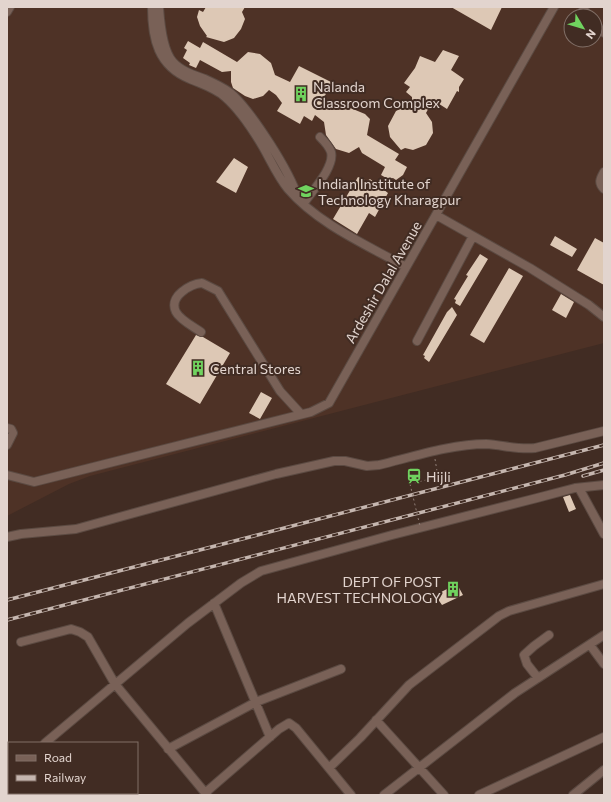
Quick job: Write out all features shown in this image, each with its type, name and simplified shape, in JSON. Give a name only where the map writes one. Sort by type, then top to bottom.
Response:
[{"type":"street","points":[[7,12],[10,7]]},
{"type":"street","points":[[152,7],[157,46],[169,66],[178,74],[210,88],[225,97],[258,139],[288,189],[329,224],[406,267]]},
{"type":"street","points":[[159,7],[163,37],[173,62],[182,70],[216,84],[233,95],[264,134],[301,200]]},
{"type":"street","name":"Ardeshir Dalal Avenue","points":[[301,414],[311,412],[329,403],[554,7]]},
{"type":"street","points":[[301,200],[327,170],[331,161],[331,151],[320,137]]},
{"type":"street","points":[[604,172],[600,179],[600,184],[604,189]]},
{"type":"street","points":[[436,215],[576,296],[604,317]]},
{"type":"street","points":[[417,341],[473,236]]},
{"type":"street","points":[[7,475],[34,482],[301,414],[280,391],[218,291],[202,283],[186,287],[180,294],[175,307],[176,312],[181,317],[201,332]]},
{"type":"street","points":[[7,428],[10,427],[13,431],[7,444]]},
{"type":"street","points":[[7,537],[21,534],[76,529],[276,474],[334,461],[345,461],[367,466],[379,465],[433,452],[486,444],[525,450],[604,431]]},
{"type":"street","points":[[46,742],[214,603],[241,583],[272,568],[392,535],[579,488],[604,485]]},
{"type":"street","points":[[579,488],[604,534]]},
{"type":"street","points":[[329,768],[409,684],[499,616],[509,611],[604,584]]},
{"type":"street","points":[[214,603],[270,737]]},
{"type":"street","points":[[21,642],[66,630],[76,630],[91,642],[115,684],[206,794],[270,737],[289,723],[296,728],[351,795]]},
{"type":"street","points":[[384,795],[515,693],[604,634]]},
{"type":"street","points":[[538,678],[527,664],[524,655],[549,635]]},
{"type":"street","points":[[590,644],[604,664]]},
{"type":"street","points":[[168,749],[256,702],[341,669]]},
{"type":"street","points":[[376,720],[444,795]]},
{"type":"street","points":[[479,795],[604,737]]},
{"type":"street","points":[[573,795],[604,770]]},
{"type":"path","points":[[420,526],[410,484],[438,477],[433,452]]},
{"type":"shaded area","name":"Indian Institute of Technology Kharagpur","points":[[7,7],[604,7],[604,343],[90,476],[69,484],[7,516]]},
{"type":"building","points":[[206,7],[245,7],[242,12],[245,19],[241,29],[234,38],[224,42],[206,37],[207,36],[200,26],[197,17],[199,10],[203,12]]},
{"type":"building","points":[[451,7],[502,7],[491,30]]},
{"type":"building","points":[[188,41],[200,48],[203,42],[237,62],[248,52],[260,54],[271,63],[275,75],[290,82],[299,66],[333,83],[322,100],[338,110],[348,107],[365,114],[370,119],[367,135],[399,154],[395,160],[407,167],[403,175],[396,180],[393,178],[388,179],[381,175],[385,167],[362,153],[359,147],[349,153],[336,149],[326,135],[324,122],[315,115],[312,121],[304,116],[300,124],[277,111],[282,103],[276,95],[269,90],[263,96],[253,99],[245,96],[233,88],[231,82],[231,71],[222,72],[200,60],[196,68],[189,65],[190,63],[183,58],[187,50],[184,48]]},
{"type":"building","points":[[443,50],[459,56],[451,70],[464,79],[459,87],[459,92],[457,91],[447,109],[433,100],[426,113],[432,122],[433,133],[426,145],[413,150],[405,148],[401,150],[390,137],[388,126],[396,111],[406,106],[412,106],[412,97],[406,92],[410,87],[404,83],[415,68],[420,56],[435,62]]},
{"type":"building","points":[[234,158],[248,167],[236,193],[216,182]]},
{"type":"building","points":[[358,177],[367,181],[370,179],[388,193],[375,217],[369,213],[357,234],[333,219]]},
{"type":"building","points":[[555,236],[577,249],[572,257],[550,245]]},
{"type":"building","points":[[595,238],[604,243],[604,285],[577,270]]},
{"type":"building","points":[[480,254],[488,259],[460,306],[455,303],[456,300],[454,299],[468,276],[466,275]]},
{"type":"building","points":[[509,268],[523,276],[484,343],[470,335]]},
{"type":"building","points":[[561,294],[574,302],[566,318],[552,310]]},
{"type":"building","points":[[452,307],[457,315],[429,362],[423,355],[447,312]]},
{"type":"building","name":"Central Stores","points":[[196,335],[203,337],[230,353],[200,404],[166,384]]},
{"type":"building","points":[[261,392],[272,398],[260,419],[249,413]]},
{"type":"building","points":[[570,495],[576,509],[569,512],[563,497]]},
{"type":"building","name":"DEPT OF POST HARVEST TECHNOLOGY","points":[[457,584],[463,595],[442,605],[435,595]]},
{"type":"railway","points":[[7,600],[604,445]]},
{"type":"railway","points":[[7,620],[565,475],[604,463]]},
{"type":"railway","points":[[583,476],[604,470]]},
{"type":"place","name":"Nalanda Classroom Complex","points":[[301,94]]},
{"type":"place","name":"Indian Institute of Technology Kharagpur","points":[[306,191]]},
{"type":"place","name":"Central Stores","points":[[198,368]]},
{"type":"place","name":"Hijli","points":[[414,476]]},
{"type":"place","name":"DEPT OF POST HARVEST TECHNOLOGY","points":[[453,589]]}]
